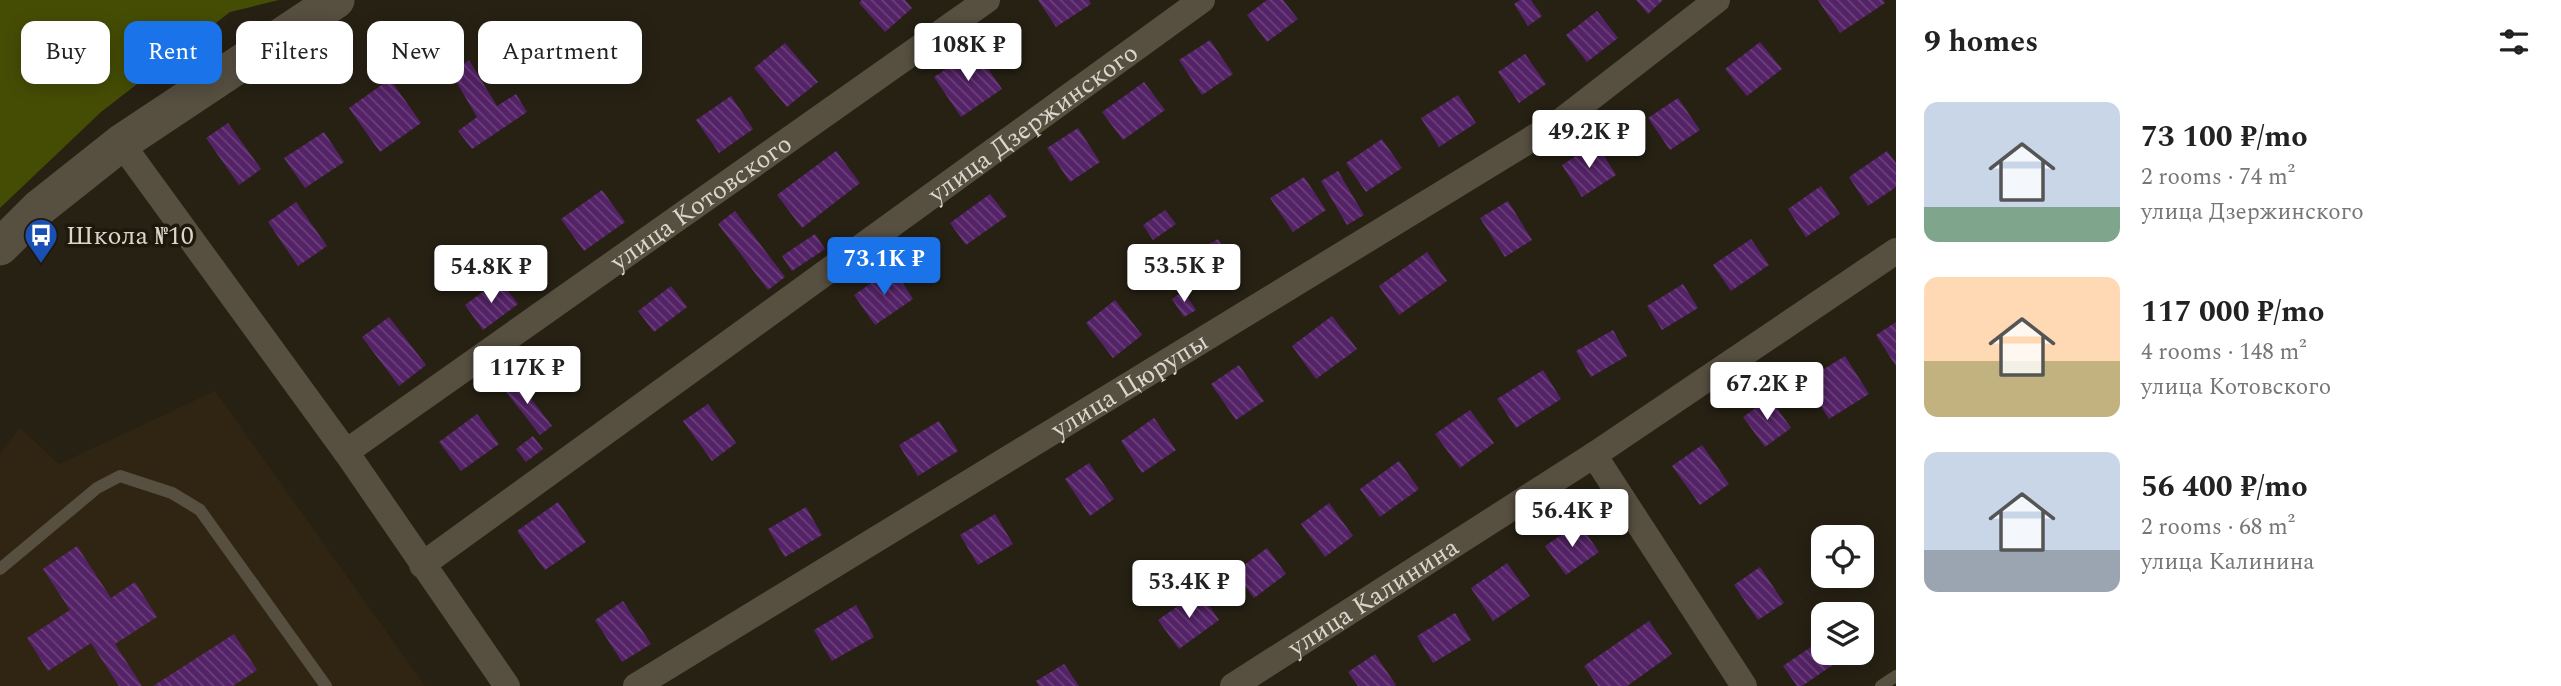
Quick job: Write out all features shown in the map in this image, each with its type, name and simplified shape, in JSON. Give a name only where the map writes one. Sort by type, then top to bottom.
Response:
[{"type":"main road","points":[[0,247],[40,208],[121,143],[336,0]]},
{"type":"street","name":"улица Котовского","points":[[346,452],[987,0]]},
{"type":"street","name":"улица Дзержинского","points":[[422,565],[1202,0]]},
{"type":"street","name":"улица Цюрупы","points":[[636,686],[1562,121],[1717,0]]},
{"type":"street","points":[[121,143],[346,452],[507,686]]},
{"type":"street","name":"улица Калинина","points":[[1233,686],[1594,455],[1896,251]]},
{"type":"street","points":[[1594,455],[1744,686]]},
{"type":"lane","points":[[0,569],[97,488],[120,475],[172,493],[200,510],[326,686]]},
{"type":"lane","points":[[1881,686],[1896,676]]},
{"type":"shaded area","points":[[215,391],[425,686],[0,686],[0,453],[20,428],[59,464]]},
{"type":"green space","points":[[0,0],[279,0],[230,12],[218,21],[124,21],[124,84],[137,84],[101,112],[0,208]]},
{"type":"building","points":[[862,0],[905,0],[912,8],[885,32],[859,3]]},
{"type":"building","points":[[1038,0],[1089,0],[1091,4],[1056,27]]},
{"type":"building","points":[[1267,0],[1283,0],[1298,19],[1267,42],[1247,15]]},
{"type":"building","points":[[1520,0],[1531,0],[1542,16],[1528,26],[1514,4]]},
{"type":"building","points":[[1636,0],[1663,0],[1648,14]]},
{"type":"building","points":[[1818,0],[1883,0],[1885,3],[1840,33]]},
{"type":"building","points":[[1597,11],[1618,38],[1587,62],[1566,35]]},
{"type":"building","points":[[1210,40],[1233,74],[1202,95],[1179,60]]},
{"type":"building","points":[[1760,42],[1782,69],[1747,96],[1725,69]]},
{"type":"building","points":[[785,43],[818,82],[787,107],[754,68]]},
{"type":"building","points":[[975,50],[1002,89],[961,117],[934,77]]},
{"type":"building","points":[[1525,54],[1546,84],[1519,103],[1498,72]]},
{"type":"building","points":[[469,60],[478,75],[478,84],[484,84],[497,106],[516,94],[527,112],[472,149],[458,131],[477,117],[458,84],[464,84],[464,64]]},
{"type":"building","points":[[1144,82],[1165,110],[1123,140],[1102,112]]},
{"type":"building","points":[[383,84],[394,84],[421,123],[380,152],[349,108]]},
{"type":"building","points":[[1458,95],[1476,123],[1439,147],[1421,118]]},
{"type":"building","points":[[731,96],[753,129],[719,153],[696,120]]},
{"type":"building","points":[[1678,98],[1700,130],[1670,150],[1648,118]]},
{"type":"building","points":[[228,123],[261,169],[239,185],[206,138]]},
{"type":"building","points":[[1078,128],[1100,162],[1070,182],[1047,148]]},
{"type":"building","points":[[324,132],[344,162],[305,188],[284,158]]},
{"type":"building","points":[[1382,139],[1402,168],[1366,192],[1346,163]]},
{"type":"building","points":[[1596,143],[1616,175],[1582,197],[1562,165]]},
{"type":"building","points":[[836,151],[860,183],[802,228],[777,195]]},
{"type":"building","points":[[1887,151],[1896,163],[1896,187],[1868,206],[1849,177]]},
{"type":"building","points":[[1338,171],[1364,215],[1347,225],[1321,181]]},
{"type":"building","points":[[1304,177],[1326,210],[1293,232],[1270,198]]},
{"type":"building","points":[[1821,186],[1840,214],[1806,237],[1788,209]]},
{"type":"building","points":[[602,190],[625,222],[584,251],[561,219]]},
{"type":"building","points":[[990,194],[1007,216],[966,245],[950,223]]},
{"type":"building","points":[[1508,201],[1532,240],[1505,257],[1480,218]]},
{"type":"building","points":[[296,202],[327,246],[298,266],[268,222]]},
{"type":"building","points":[[1165,210],[1176,224],[1153,240],[1143,225]]},
{"type":"building","points":[[735,211],[785,277],[768,290],[718,224]]},
{"type":"building","points":[[815,234],[825,249],[792,271],[782,256]]},
{"type":"building","points":[[1218,239],[1237,271],[1206,290],[1187,257]]},
{"type":"building","points":[[1751,239],[1769,265],[1731,291],[1713,265]]},
{"type":"building","points":[[1427,252],[1447,281],[1399,315],[1379,286]]},
{"type":"building","points":[[893,268],[913,299],[875,325],[854,295]]},
{"type":"building","points":[[499,280],[518,304],[483,330],[465,305]]},
{"type":"building","points":[[1683,284],[1698,308],[1662,330],[1647,306]]},
{"type":"building","points":[[671,286],[687,307],[654,332],[638,311]]},
{"type":"building","points":[[1183,291],[1196,310],[1184,317],[1172,299]]},
{"type":"building","points":[[1115,300],[1142,335],[1113,358],[1086,323]]},
{"type":"building","points":[[1332,316],[1357,349],[1316,379],[1292,346]]},
{"type":"building","points":[[389,317],[426,365],[399,386],[362,337]]},
{"type":"building","points":[[1896,322],[1896,366],[1876,335]]},
{"type":"building","points":[[1613,330],[1627,356],[1591,377],[1576,351]]},
{"type":"building","points":[[1845,356],[1869,394],[1829,419],[1805,381]]},
{"type":"building","points":[[1239,365],[1264,401],[1236,420],[1211,384]]},
{"type":"building","points":[[1543,370],[1561,399],[1516,428],[1497,399]]},
{"type":"building","points":[[515,378],[552,426],[540,435],[502,387]]},
{"type":"building","points":[[1770,398],[1791,428],[1765,447],[1743,417]]},
{"type":"building","points":[[708,404],[736,443],[712,461],[683,421]]},
{"type":"building","points":[[1470,410],[1494,443],[1460,468],[1435,434]]},
{"type":"building","points":[[477,414],[499,444],[461,471],[439,442]]},
{"type":"building","points":[[1154,418],[1176,450],[1142,473],[1121,441]]},
{"type":"building","points":[[939,421],[958,451],[918,476],[899,445]]},
{"type":"building","points":[[533,436],[543,449],[526,462],[516,449]]},
{"type":"building","points":[[1702,445],[1729,484],[1700,505],[1672,466]]},
{"type":"building","points":[[1399,461],[1419,489],[1380,517],[1360,489]]},
{"type":"building","points":[[1089,463],[1114,499],[1090,516],[1065,479]]},
{"type":"building","points":[[558,502],[586,542],[545,570],[517,531]]},
{"type":"building","points":[[1329,503],[1353,536],[1325,557],[1301,524]]},
{"type":"building","points":[[806,507],[822,535],[785,557],[768,529]]},
{"type":"building","points":[[995,514],[1013,544],[978,565],[960,535]]},
{"type":"building","points":[[1579,523],[1599,552],[1566,575],[1545,546]]},
{"type":"building","points":[[77,546],[111,598],[135,582],[157,617],[115,644],[142,686],[119,686],[91,643],[48,671],[27,638],[70,610],[43,569]]},
{"type":"building","points":[[1267,548],[1286,574],[1254,598],[1235,572]]},
{"type":"building","points":[[1507,563],[1530,596],[1493,621],[1471,588]]},
{"type":"building","points":[[1760,567],[1784,603],[1758,620],[1734,585]]},
{"type":"building","points":[[1199,591],[1219,620],[1179,649],[1158,620]]},
{"type":"building","points":[[623,601],[651,644],[622,662],[595,620]]},
{"type":"building","points":[[856,605],[874,637],[832,661],[814,630]]},
{"type":"building","points":[[1455,613],[1471,640],[1433,663],[1417,636]]},
{"type":"building","points":[[1649,621],[1672,654],[1627,686],[1598,686],[1584,666]]},
{"type":"building","points":[[234,634],[257,670],[233,686],[153,686]]},
{"type":"building","points":[[1811,647],[1811,665],[1833,665],[1802,686],[1797,686],[1783,666]]},
{"type":"building","points":[[1375,654],[1396,685],[1358,686],[1348,672]]},
{"type":"building","points":[[1064,664],[1079,686],[1039,686],[1036,681]]},
{"type":"place","name":"Школа №10","points":[[41,265]]}]
